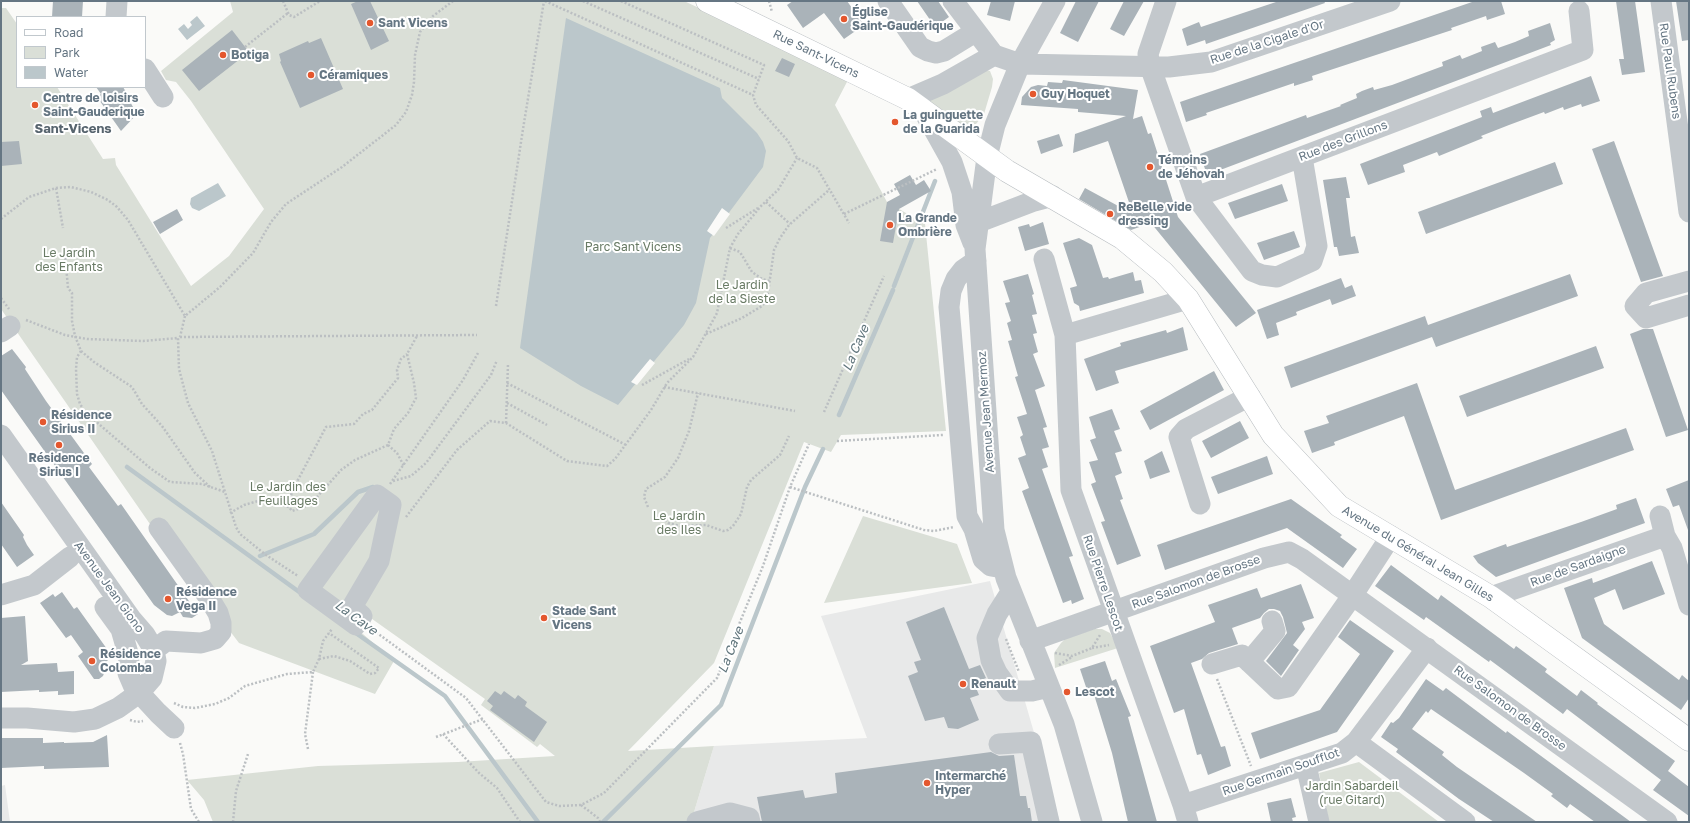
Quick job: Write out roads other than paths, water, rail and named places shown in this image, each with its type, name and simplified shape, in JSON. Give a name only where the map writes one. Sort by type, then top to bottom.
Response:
[{"type":"main road","name":"Rue Sant-Vicens","points":[[706,1],[915,105],[987,157]]},
{"type":"main road","name":"Avenue du Général Jean Gilles","points":[[987,157],[1007,171],[1053,196],[1122,238],[1163,272],[1188,299],[1274,435],[1339,506],[1391,536],[1491,598],[1687,735]]},
{"type":"street","points":[[116,1],[116,16]]},
{"type":"street","points":[[888,1],[920,47],[928,51],[936,53],[944,51],[974,32]]},
{"type":"street","points":[[953,1],[974,32],[994,55],[943,84],[915,105],[952,162],[962,192],[966,225],[976,255],[956,279],[951,291],[949,307],[967,516],[974,530],[983,559],[991,566],[1003,568]]},
{"type":"street","name":"Avenue Jean Mermoz","points":[[1055,1],[1020,64],[995,125],[987,157],[976,255],[994,530],[1003,568],[1011,592],[1064,724],[1092,822]]},
{"type":"street","points":[[1166,1],[1148,54],[1150,66],[1196,197],[1252,270],[1262,275],[1277,277],[1312,261],[1316,246],[1302,157]]},
{"type":"street","name":"Rue de la Cigale d'Or","points":[[994,55],[1020,64],[1169,67],[1211,62],[1390,1]]},
{"type":"street","name":"Rue Paul Rubens","points":[[1660,1],[1684,137],[1689,212]]},
{"type":"street","name":"Rue des Grillons","points":[[1196,197],[1583,50],[1579,11]]},
{"type":"street","points":[[146,71],[163,98]]},
{"type":"street","points":[[979,222],[1034,201],[1053,196]]},
{"type":"street","name":"Rue Pierre Lescot","points":[[1044,259],[1065,334],[1071,490],[1113,612],[1186,813]]},
{"type":"street","points":[[1689,281],[1646,292],[1635,306],[1646,318],[1689,305]]},
{"type":"street","points":[[1065,334],[1188,299]]},
{"type":"street","points":[[1200,504],[1179,437],[1186,429],[1250,396]]},
{"type":"street","name":"Avenue Jean Giono","points":[[1,435],[154,650]]},
{"type":"street","name":"Avenue Jean Giono","points":[[1,459],[121,629],[129,657],[128,673],[134,688],[158,714],[174,728]]},
{"type":"street","points":[[388,490],[391,505],[379,561],[352,608],[362,616],[359,620],[356,625],[308,590],[377,495],[388,490]]},
{"type":"street","name":"Rue de Sardaigne","points":[[1491,598],[1663,526],[1672,548],[1689,605]]},
{"type":"street","points":[[1,718],[27,718],[74,722],[95,719],[118,708],[139,693],[152,678],[156,661],[154,650],[166,641],[201,644],[215,639],[221,632],[221,623],[218,613],[159,528]]},
{"type":"street","points":[[1212,664],[1242,655],[1278,689],[1288,687],[1352,596],[1391,536]]},
{"type":"street","name":"Rue Salomon de Brosse","points":[[1030,641],[1264,558],[1289,552],[1302,558],[1352,596],[1427,648],[1667,822]]},
{"type":"street","points":[[1,595],[34,585],[70,557]]},
{"type":"street","points":[[1011,592],[997,614],[987,638],[991,660],[997,673],[1010,691],[1032,691],[1049,687]]},
{"type":"street","points":[[1249,662],[1275,631],[1272,621]]},
{"type":"street","name":"Rue Germain Soufflot","points":[[1186,813],[1257,781],[1342,753],[1356,742],[1427,648]]},
{"type":"street","points":[[999,744],[1030,742],[1049,822]]},
{"type":"street","points":[[1356,742],[1465,822]]},
{"type":"street","points":[[1306,765],[1318,822]]},
{"type":"street","points":[[697,822],[731,818],[749,818],[750,822]]},
{"type":"water","points":[[197,16],[205,26],[187,40],[178,29],[184,24],[188,29],[192,25],[190,22]]},
{"type":"water","points":[[566,18],[720,88],[722,98],[757,133],[763,142],[766,151],[763,167],[710,238],[696,303],[684,325],[618,405],[581,386],[520,348]]},
{"type":"water","points":[[218,183],[226,196],[199,211],[192,208],[190,204],[191,198]]},
{"type":"waterway","name":"La Cave","points":[[894,286],[935,181]]},
{"type":"waterway","name":"La Cave","points":[[839,415],[893,290]]},
{"type":"waterway","name":"La Cave","points":[[603,822],[721,705],[805,487],[823,449]]},
{"type":"waterway","name":"La Cave","points":[[127,467],[302,594]]},
{"type":"waterway","points":[[260,556],[314,534],[358,492],[373,487]]},
{"type":"waterway","name":"La Cave","points":[[353,631],[445,696],[538,822]]},
{"type":"place","name":"Église Saint-Gaudérique","points":[[844,19]]},
{"type":"place","name":"Sant Vicens","points":[[370,23]]},
{"type":"place","name":"Botiga","points":[[223,55]]},
{"type":"place","name":"Céramiques","points":[[311,75]]},
{"type":"place","name":"Guy Hoquet","points":[[1033,94]]},
{"type":"place","name":"Centre de loisirs Saint-Gauderique","points":[[35,105]]},
{"type":"place","name":"La guinguette de la Guarida","points":[[895,122]]},
{"type":"place","name":"Témoins de Jéhovah","points":[[1150,167]]},
{"type":"place","name":"ReBelle vide dressing","points":[[1110,214]]},
{"type":"place","name":"La Grande Ombrière","points":[[890,225]]},
{"type":"place","name":"Résidence Sirius II","points":[[43,422]]},
{"type":"place","name":"Résidence Sirius I","points":[[59,445]]},
{"type":"place","name":"Résidence Vega II","points":[[168,599]]},
{"type":"place","name":"Stade Sant Vicens","points":[[544,618]]},
{"type":"place","name":"Résidence Colomba","points":[[92,661]]},
{"type":"place","name":"Renault","points":[[963,684]]},
{"type":"place","name":"Lescot","points":[[1067,692]]},
{"type":"place","name":"Intermarché Hyper","points":[[927,783]]},
{"type":"district","name":"Sant-Vicens","points":[[73,129]]},
{"type":"park label","name":"Parc Sant Vicens","points":[[633,247]]},
{"type":"park label","name":"Le Jardin des Enfants","points":[[69,260]]},
{"type":"park label","name":"Le Jardin de la Sieste","points":[[742,292]]},
{"type":"park label","name":"Le Jardin des Feuillages","points":[[288,494]]},
{"type":"park label","name":"Le Jardin des Iles","points":[[679,523]]},
{"type":"park label","name":"Jardin Sabardeil (rue Gitard)","points":[[1352,793]]}]
